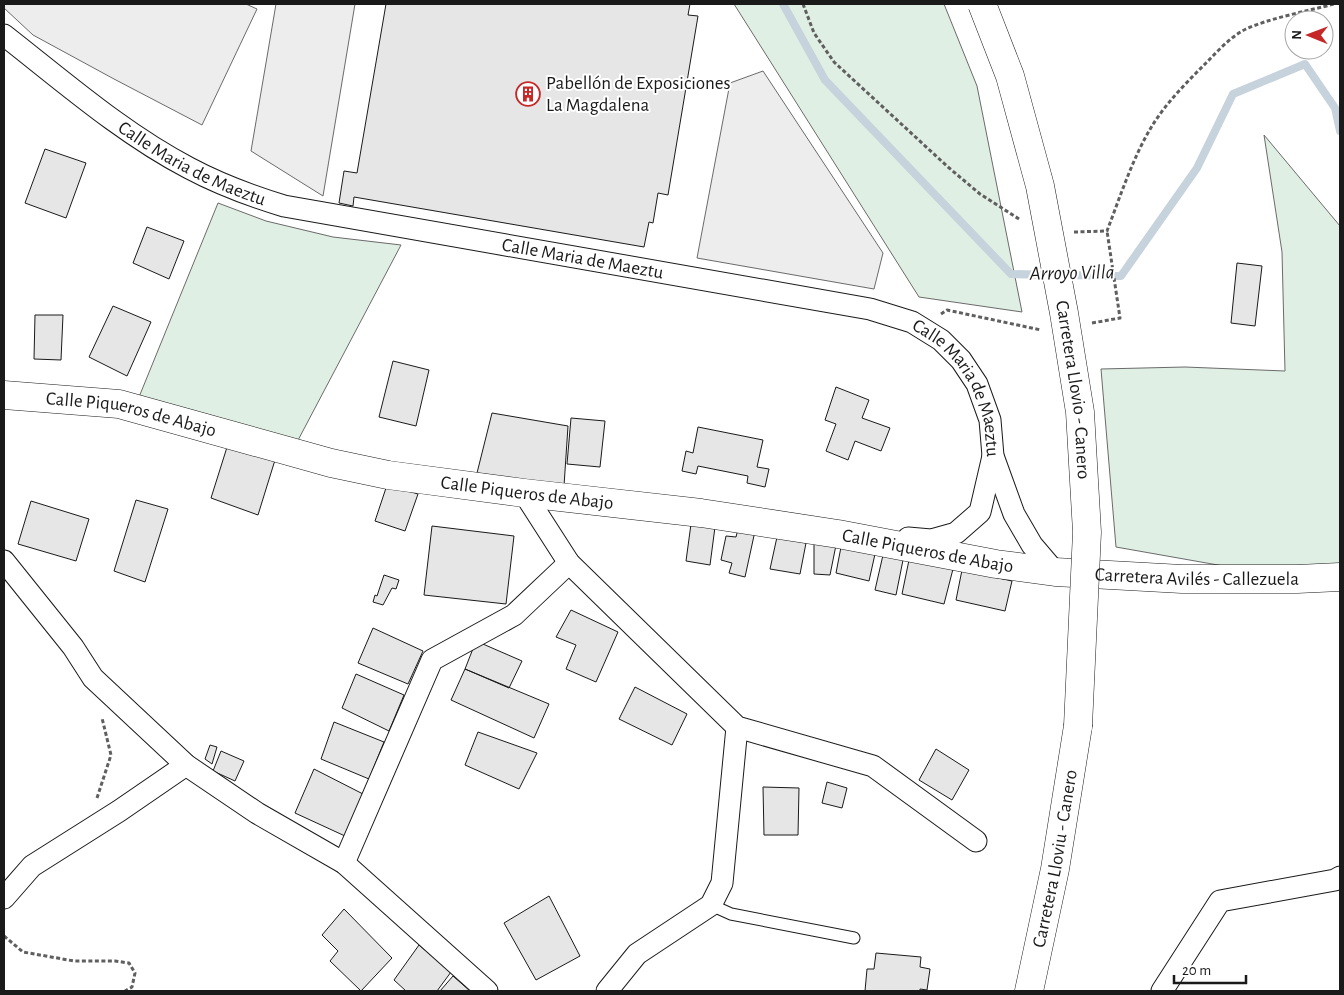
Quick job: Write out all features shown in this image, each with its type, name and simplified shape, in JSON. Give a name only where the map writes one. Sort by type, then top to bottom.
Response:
[{"type":"main road","name":"Carretera Llovio - Canero","points":[[982,4],[1010,76],[1040,186],[1080,412],[1087,532],[1078,726]]},
{"type":"main road","name":"Calle Piqueros de Abajo","points":[[4,395],[118,404],[331,463],[388,474],[524,493],[701,513],[838,534],[996,564],[1055,572]]},
{"type":"main road","name":"Carretera Avilés - Callezuela","points":[[1055,572],[1182,579],[1340,577]]},
{"type":"main road","name":"Carretera Lloviu - Canero","points":[[1029,991],[1055,869],[1078,726]]},
{"type":"street","name":"Calle Maria de Maeztu","points":[[4,35],[90,105],[161,151],[189,168],[255,197],[284,206],[870,309],[912,322],[940,340],[961,360],[977,384],[990,420],[993,456],[1014,514],[1032,545],[1055,572]]},
{"type":"street","points":[[838,534],[931,540],[956,533],[980,512],[993,456]]},
{"type":"street","points":[[524,493],[569,563],[737,727],[873,766],[976,841]]},
{"type":"street","points":[[4,561],[74,647],[92,678],[186,765],[257,813],[344,863],[488,991]]},
{"type":"street","points":[[344,863],[432,660],[514,614],[569,563]]},
{"type":"street","points":[[607,991],[637,954],[711,905],[722,883],[737,727]]},
{"type":"street","points":[[4,898],[32,866],[186,765]]},
{"type":"street","points":[[1162,991],[1220,901],[1335,880],[1340,877]]},
{"type":"lane","points":[[711,905],[731,914],[854,938]]},
{"type":"path","points":[[803,4],[814,33],[834,62],[974,189],[1019,219]]},
{"type":"path","points":[[1084,325],[1120,318],[1107,231],[1124,185],[1152,126],[1171,100],[1228,41],[1246,29],[1334,4]]},
{"type":"path","points":[[1066,232],[1107,231]]},
{"type":"path","points":[[924,329],[947,310],[1048,331]]},
{"type":"path","points":[[86,832],[111,755],[102,716]]},
{"type":"path","points":[[4,936],[23,952],[74,961],[115,961],[129,964],[135,974],[132,986],[125,991]]},
{"type":"green space","points":[[734,4],[944,4],[977,86],[1022,312],[919,297]]},
{"type":"green space","points":[[1264,135],[1340,226],[1340,570],[1297,579],[1116,547],[1101,369],[1185,367],[1285,371],[1282,252]]},
{"type":"green space","points":[[218,203],[266,221],[333,237],[401,245],[296,444],[139,397]]},
{"type":"shaded area","points":[[4,4],[246,4],[257,9],[202,125],[33,35],[4,8]]},
{"type":"shaded area","points":[[276,4],[355,4],[323,196],[251,151]]},
{"type":"shaded area","points":[[763,71],[883,253],[874,289],[697,258],[730,83]]},
{"type":"building","name":"Pabellón de Exposiciones La Magdalena","points":[[386,4],[690,4],[688,15],[698,16],[668,195],[658,193],[653,223],[649,222],[644,247],[354,197],[353,206],[339,203],[344,171],[357,173]]},
{"type":"building","points":[[45,149],[86,163],[66,218],[25,203]]},
{"type":"building","points":[[147,227],[184,241],[169,279],[133,263]]},
{"type":"building","points":[[1237,263],[1262,266],[1255,326],[1231,323]]},
{"type":"building","points":[[113,306],[151,322],[127,376],[89,357]]},
{"type":"building","points":[[35,315],[63,315],[61,360],[34,359]]},
{"type":"building","points":[[393,361],[429,370],[416,426],[379,417]]},
{"type":"building","points":[[836,387],[869,400],[862,418],[890,428],[881,451],[855,441],[848,460],[826,451],[836,424],[825,420]]},
{"type":"building","points":[[492,413],[568,426],[564,486],[477,473]]},
{"type":"building","points":[[571,418],[605,421],[600,467],[567,464]]},
{"type":"building","points":[[698,427],[763,440],[757,467],[769,469],[765,487],[747,483],[748,476],[698,466],[696,474],[682,471],[686,451],[693,453]]},
{"type":"building","points":[[228,444],[275,460],[258,515],[211,498]]},
{"type":"building","points":[[387,485],[418,494],[405,531],[375,521]]},
{"type":"building","points":[[136,500],[168,509],[145,582],[114,571]]},
{"type":"building","points":[[31,501],[89,519],[76,561],[18,544]]},
{"type":"building","points":[[691,524],[715,527],[710,565],[686,561]]},
{"type":"building","points":[[432,526],[514,536],[506,604],[424,595]]},
{"type":"building","points":[[738,529],[755,531],[745,577],[729,573],[732,563],[721,560],[726,536],[736,537]]},
{"type":"building","points":[[777,537],[806,543],[800,574],[770,569]]},
{"type":"building","points":[[814,543],[836,545],[830,575],[814,574]]},
{"type":"building","points":[[841,547],[875,554],[869,581],[836,573]]},
{"type":"building","points":[[883,555],[903,560],[896,595],[875,590]]},
{"type":"building","points":[[909,560],[953,569],[944,604],[902,594]]},
{"type":"building","points":[[962,570],[1012,581],[1005,611],[956,600]]},
{"type":"building","points":[[384,575],[399,580],[396,589],[392,588],[383,605],[373,602]]},
{"type":"building","points":[[571,610],[618,632],[596,682],[566,669],[576,645],[556,637]]},
{"type":"building","points":[[373,628],[423,651],[408,684],[358,663]]},
{"type":"building","points":[[476,641],[522,661],[509,688],[465,669]]},
{"type":"building","points":[[465,669],[549,704],[534,738],[451,700]]},
{"type":"building","points":[[356,674],[404,695],[389,731],[342,708]]},
{"type":"building","points":[[635,687],[687,714],[672,745],[619,719]]},
{"type":"building","points":[[334,722],[384,742],[369,779],[321,759]]},
{"type":"building","points":[[478,732],[537,753],[519,789],[465,765]]},
{"type":"building","points":[[210,745],[217,747],[212,764],[205,759]]},
{"type":"building","points":[[936,749],[969,770],[952,800],[919,780]]},
{"type":"building","points":[[221,751],[244,761],[235,781],[213,771]]},
{"type":"building","points":[[314,769],[363,794],[345,836],[295,813]]},
{"type":"building","points":[[827,782],[847,788],[842,808],[822,803]]},
{"type":"building","points":[[763,787],[799,788],[798,835],[764,835]]},
{"type":"building","points":[[549,896],[580,956],[536,980],[504,923]]},
{"type":"building","points":[[344,909],[392,958],[361,991],[330,961],[338,951],[322,935]]},
{"type":"building","points":[[419,945],[451,972],[437,991],[406,991],[394,980]]},
{"type":"building","points":[[876,953],[921,957],[920,967],[930,969],[927,990],[865,991],[867,969],[874,969]]},
{"type":"building","points":[[453,976],[470,991],[440,991]]},
{"type":"waterway","name":"Arroyo Villa","points":[[783,4],[825,80],[1011,274],[1051,275]]},
{"type":"waterway","name":"Arroyo Villa","points":[[1063,275],[1121,276],[1197,168],[1233,94],[1305,64],[1335,108],[1340,131]]},
{"type":"place","name":"Pabellón de Exposiciones La Magdalena","points":[[528,94]]}]
